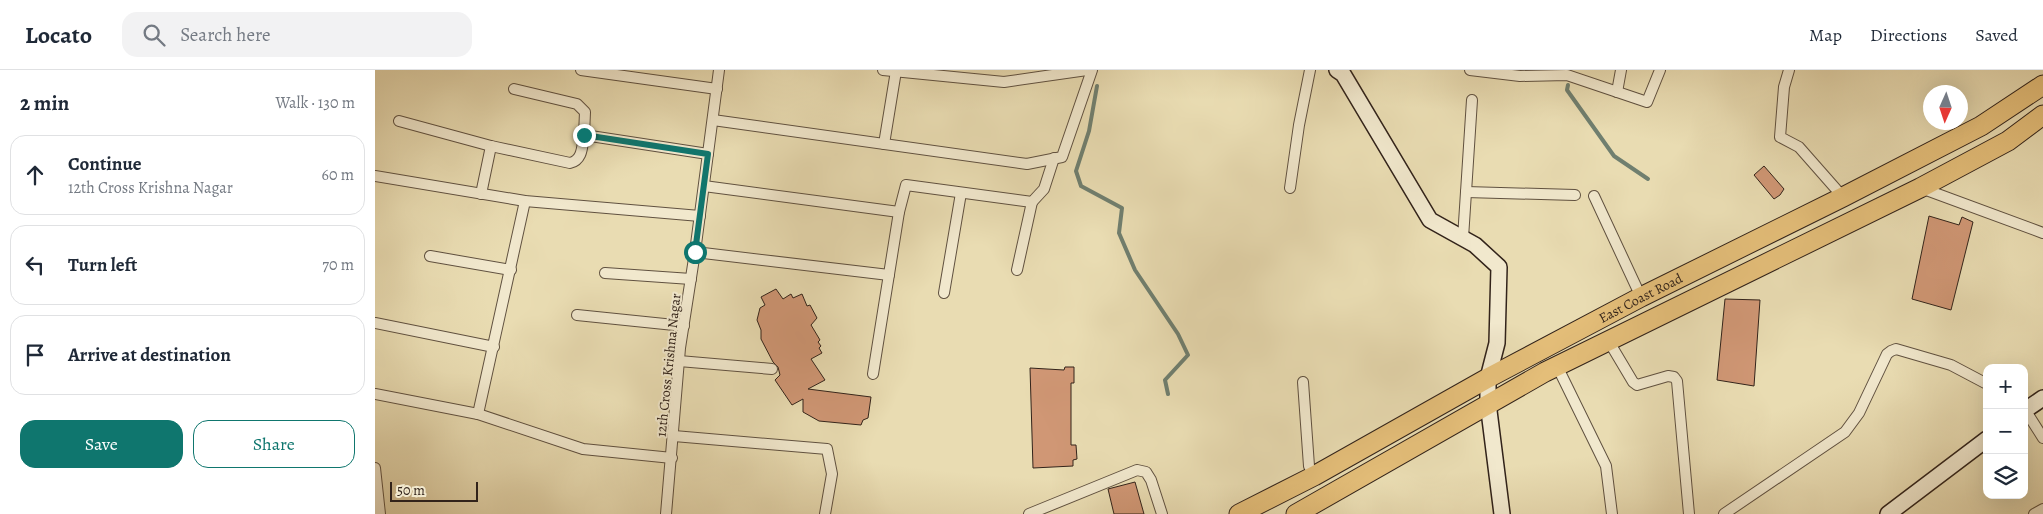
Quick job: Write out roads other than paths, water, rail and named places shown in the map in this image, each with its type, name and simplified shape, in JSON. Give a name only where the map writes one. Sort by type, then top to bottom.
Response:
[{"type":"highway","name":"East Coast Road","points":[[1239,514],[1314,476],[1488,378],[1641,297],[1981,126],[2043,86]]},
{"type":"highway","name":"East Coast Road","points":[[1296,514],[1488,403],[1557,366],[1920,188],[2008,141],[2043,115]]},
{"type":"street","points":[[581,70],[717,89]]},
{"type":"street","name":"12th Cross Krishna Nagar","points":[[666,514],[679,361],[719,70]]},
{"type":"street","points":[[883,70],[1004,82],[1087,70]]},
{"type":"street","points":[[713,120],[1027,164],[1062,157],[1092,70]]},
{"type":"street","points":[[1290,188],[1299,125],[1310,70]]},
{"type":"street","points":[[1337,70],[1343,74],[1430,220],[1475,245],[1499,267],[1497,343],[1488,378],[1488,403],[1502,514]]},
{"type":"street","points":[[1470,70],[1567,75],[1647,102],[1661,70]]},
{"type":"street","points":[[1617,92],[1621,70]]},
{"type":"street","points":[[1789,70],[1785,87],[1780,137],[1799,147],[1843,197]]},
{"type":"street","points":[[884,144],[896,71]]},
{"type":"street","points":[[399,121],[491,146],[576,162],[580,157],[584,135],[585,112],[577,104],[514,89]]},
{"type":"street","points":[[1463,238],[1472,100]]},
{"type":"street","points":[[584,135],[708,154]]},
{"type":"street","points":[[481,194],[491,146]]},
{"type":"street","points":[[1017,270],[1031,202],[1044,189],[1054,158]]},
{"type":"street","points":[[375,176],[525,201],[700,216]]},
{"type":"street","points":[[873,374],[899,212],[906,185],[1031,202]]},
{"type":"street","points":[[704,186],[899,212]]},
{"type":"street","points":[[1920,188],[2043,233]]},
{"type":"street","points":[[1466,192],[1575,195]]},
{"type":"street","points":[[944,294],[961,193]]},
{"type":"street","points":[[1594,196],[1641,297]]},
{"type":"street","points":[[478,414],[525,201]]},
{"type":"street","points":[[695,252],[889,275]]},
{"type":"street","points":[[431,256],[511,270]]},
{"type":"street","points":[[605,273],[691,280]]},
{"type":"street","points":[[577,315],[684,326]]},
{"type":"street","points":[[375,323],[494,347]]},
{"type":"street","points":[[1608,340],[1633,382],[1637,385],[1668,376],[1674,377],[1677,381],[1689,514]]},
{"type":"street","points":[[1724,514],[1845,432],[1859,413],[1887,354],[1891,350],[1937,360],[1983,382]]},
{"type":"street","points":[[679,361],[771,369]]},
{"type":"street","points":[[1557,366],[1605,466],[1612,514]]},
{"type":"street","points":[[1303,382],[1309,466],[1314,476]]},
{"type":"street","points":[[375,394],[478,414],[583,449],[671,458]]},
{"type":"street","points":[[2028,407],[2043,398]]},
{"type":"street","points":[[2028,414],[2043,438]]},
{"type":"street","points":[[674,436],[827,450],[831,474],[825,514]]},
{"type":"street","points":[[1888,514],[1983,443]]},
{"type":"street","points":[[375,468],[379,514]]},
{"type":"street","points":[[1029,514],[1137,470],[1146,472],[1151,480],[1162,514]]},
{"type":"street","points":[[2034,514],[2043,509]]},
{"type":"waterway","points":[[1568,85],[1567,90],[1614,156],[1648,179]]},
{"type":"waterway","points":[[1097,86],[1089,131],[1076,171],[1081,186],[1122,208],[1119,233],[1135,270],[1178,334],[1188,355],[1165,380],[1168,394]]}]
